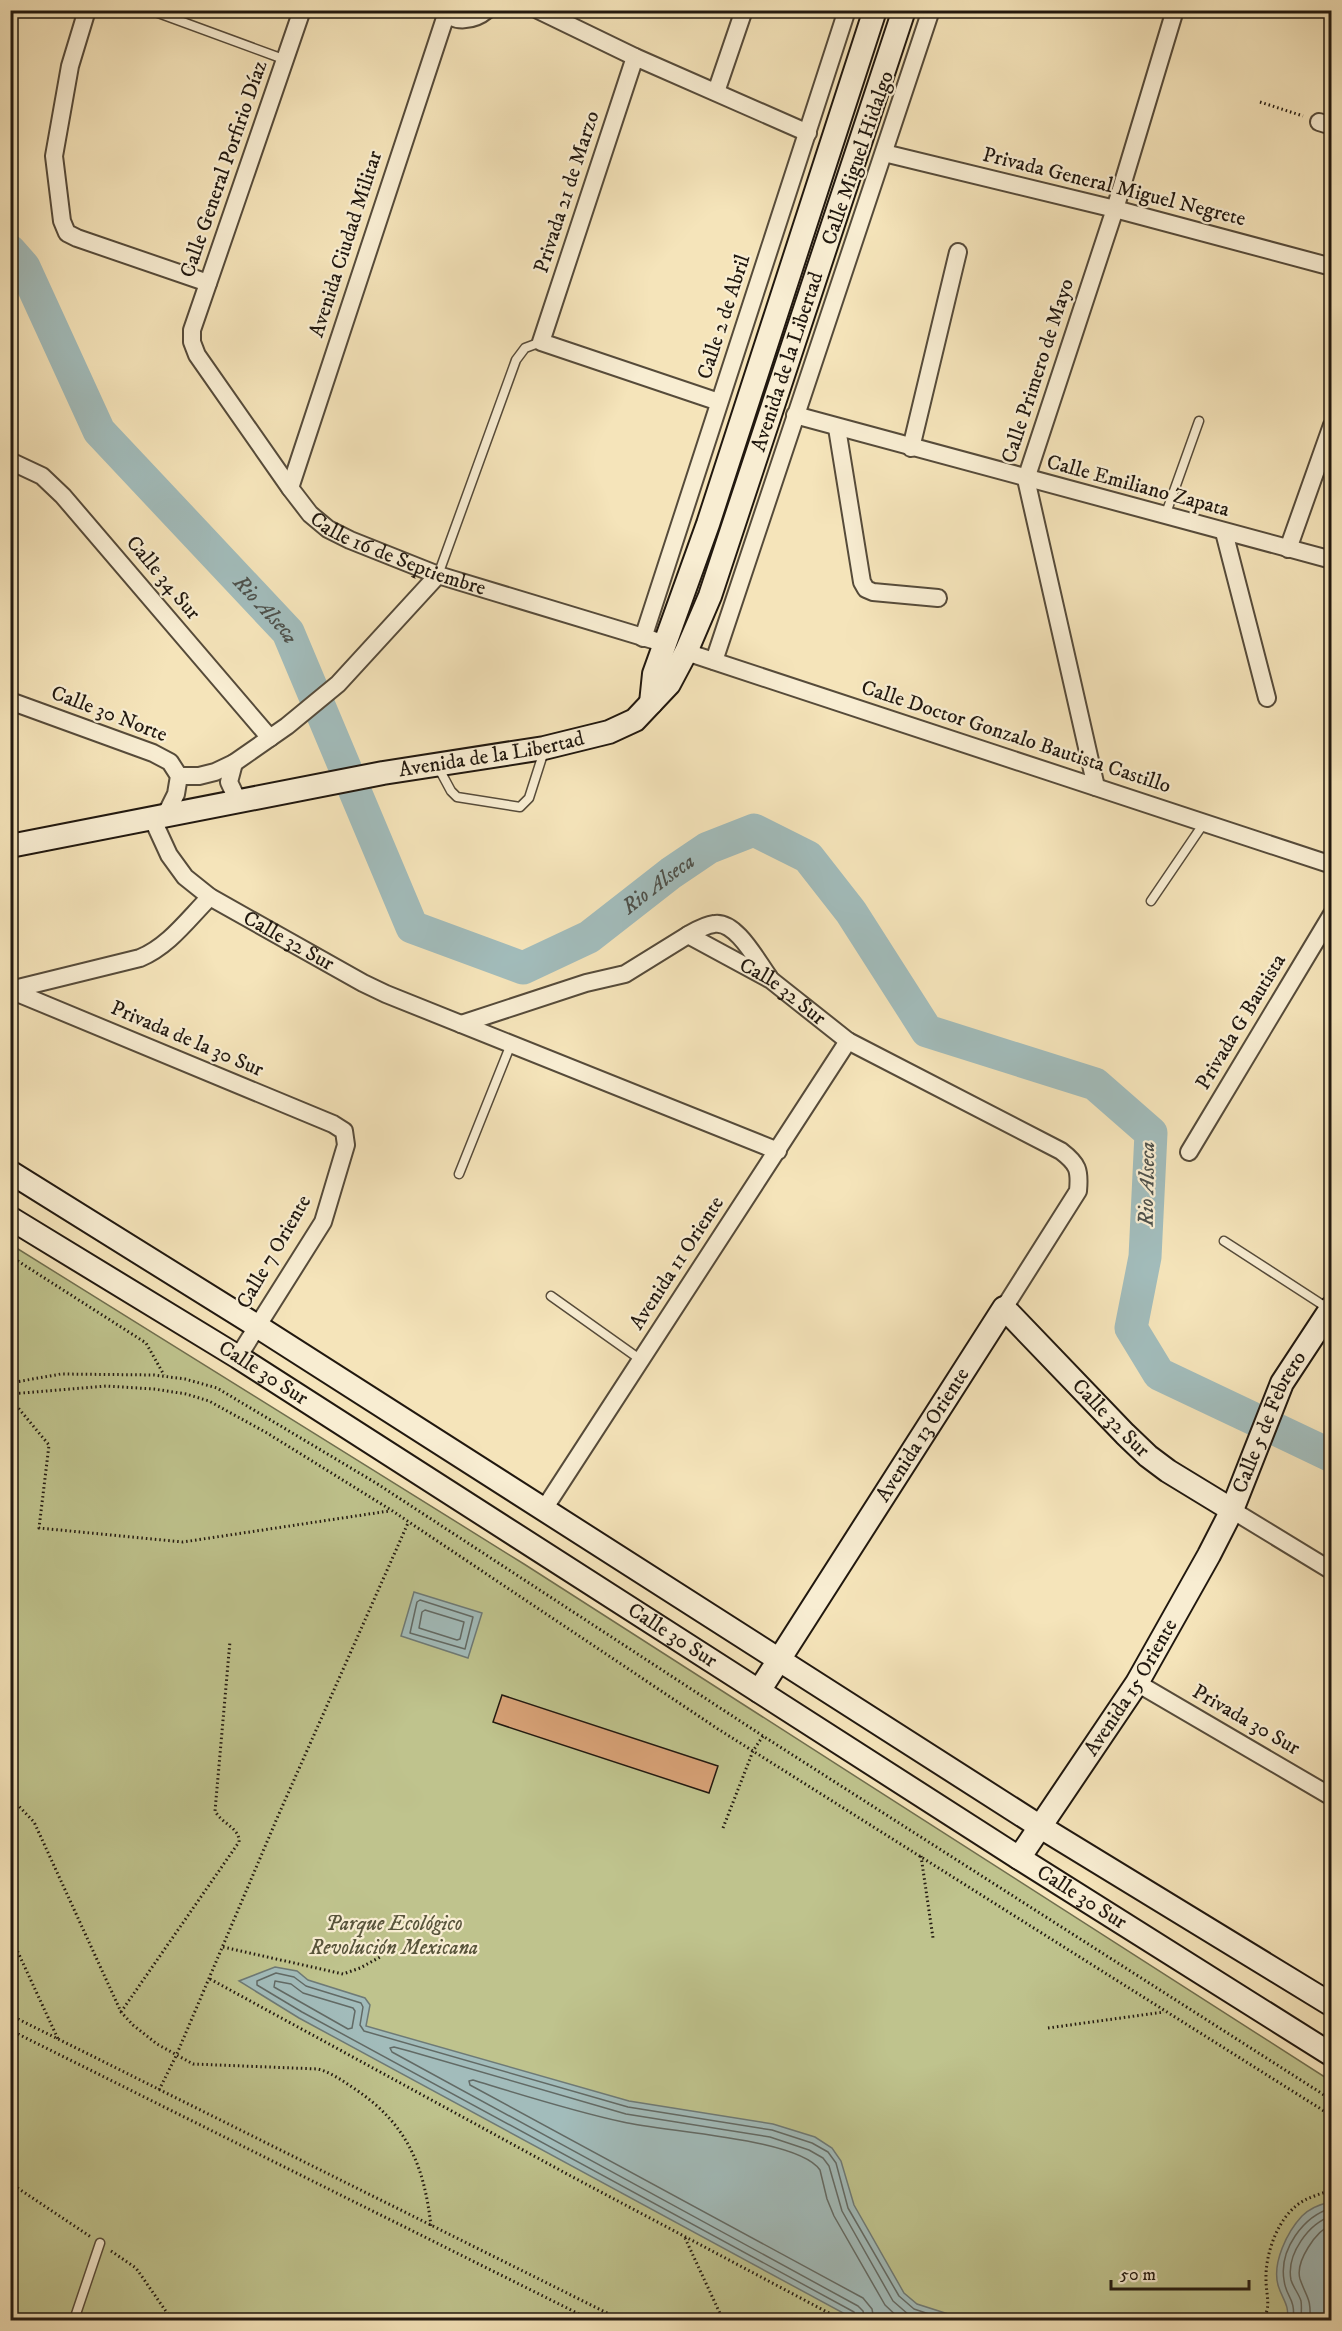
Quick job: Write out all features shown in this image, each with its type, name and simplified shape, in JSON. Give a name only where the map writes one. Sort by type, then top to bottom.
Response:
[{"type":"main road","name":"Avenida de la Libertad","points":[[676,648],[708,524],[875,10]]},
{"type":"main road","name":"Avenida de la Libertad","points":[[10,846],[321,784],[544,748],[609,732],[635,720],[651,703],[654,674],[676,648],[710,596],[904,10]]},
{"type":"main road","points":[[708,524],[732,532]]},
{"type":"main road","name":"Calle 30 Sur","points":[[10,1172],[257,1326],[1039,1826],[1332,2006]]},
{"type":"main road","name":"Calle 30 Sur","points":[[10,1218],[238,1357],[1019,1858],[1332,2055]]},
{"type":"main road","name":"Calle 32 Sur","points":[[1004,1308],[1140,1449],[1168,1471],[1232,1510]]},
{"type":"main road","name":"Avenida 13 Oriente","points":[[759,1691],[1004,1308]]},
{"type":"main road","name":"Calle 5 de Febrero","points":[[1232,1510],[1281,1383],[1331,1309]]},
{"type":"main road","name":"Avenida 15 Oriente","points":[[1019,1858],[1137,1683],[1232,1510]]},
{"type":"street","points":[[87,10],[70,66],[56,139],[55,170],[62,221],[67,233],[208,283]]},
{"type":"street","name":"Calle General Porfirio Díaz","points":[[192,342],[192,330],[302,10]]},
{"type":"street","points":[[444,13],[462,20],[478,17],[487,10]]},
{"type":"street","points":[[538,10],[635,57],[808,133]]},
{"type":"street","points":[[716,92],[744,10]]},
{"type":"street","name":"Calle 2 de Abril","points":[[643,638],[847,10]]},
{"type":"street","name":"Calle Miguel Hidalgo","points":[[714,661],[931,10]]},
{"type":"street","name":"Calle Primero de Mayo","points":[[1096,787],[1026,479],[1115,209],[1175,10]]},
{"type":"street","name":"Avenida Ciudad Militar","points":[[290,488],[444,13]]},
{"type":"street","name":"Privada 21 de Marzo","points":[[541,342],[635,57]]},
{"type":"street","name":"Privada General Miguel Negrete","points":[[884,153],[1115,209],[1332,267]]},
{"type":"street","points":[[910,448],[958,252]]},
{"type":"street","name":"Calle 16 de Septiembre","points":[[192,342],[197,355],[290,488],[310,514],[328,529],[438,575],[676,648]]},
{"type":"street","points":[[541,342],[719,402]]},
{"type":"street","name":"Calle Emiliano Zapata","points":[[795,415],[910,448],[1332,560]]},
{"type":"street","points":[[1288,549],[1332,425]]},
{"type":"street","points":[[837,428],[862,582],[866,589],[873,592],[938,598]]},
{"type":"street","name":"Calle 34 Sur","points":[[10,461],[42,476],[63,496],[270,738]]},
{"type":"street","points":[[1224,532],[1267,698]]},
{"type":"street","points":[[158,817],[176,794],[179,776],[199,776],[215,772],[234,763],[287,726],[338,684],[438,575]]},
{"type":"street","name":"Calle Doctor Gonzalo Bautista Castillo","points":[[676,648],[1332,866]]},
{"type":"street","name":"Calle 30 Norte","points":[[10,700],[153,753],[170,762],[179,776]]},
{"type":"street","points":[[234,763],[229,782],[238,801]]},
{"type":"street","name":"Calle 32 Sur","points":[[158,817],[169,855],[185,877],[210,897],[363,983],[778,1151]]},
{"type":"street","points":[[10,990],[153,953],[165,944],[210,897]]},
{"type":"street","name":"Privada G Bautista","points":[[1189,1152],[1332,914]]},
{"type":"street","points":[[461,1024],[586,983],[625,974],[688,935],[714,923],[728,926],[740,937],[771,980]]},
{"type":"street","name":"Calle 32 Sur","points":[[688,935],[771,980],[848,1041],[1061,1151],[1074,1161],[1080,1175]]},
{"type":"street","name":"Privada de la 30 Sur","points":[[10,990],[333,1124],[344,1131]]},
{"type":"street","name":"Avenida 11 Oriente","points":[[544,1509],[848,1041]]},
{"type":"street","name":"Calle 7 Oriente","points":[[238,1357],[323,1222],[346,1145],[344,1131]]},
{"type":"street","name":"Avenida 13 Oriente","points":[[1004,1308],[1078,1191],[1080,1175]]},
{"type":"street","points":[[1232,1510],[1332,1571]]},
{"type":"street","name":"Privada 30 Sur","points":[[1137,1683],[1332,1797]]},
{"type":"lane","points":[[150,10],[285,60]]},
{"type":"lane","points":[[438,575],[516,360],[525,348],[541,342]]},
{"type":"lane","points":[[1165,516],[1199,421]]},
{"type":"lane","points":[[437,765],[451,791],[457,797],[520,807],[529,798],[544,748]]},
{"type":"lane","points":[[1151,901],[1204,823]]},
{"type":"lane","points":[[459,1174],[511,1044]]},
{"type":"lane","points":[[1224,1241],[1331,1309]]},
{"type":"lane","points":[[551,1296],[641,1360]]},
{"type":"lane","points":[[74,2320],[100,2243]]},
{"type":"path","points":[[1260,102],[1325,124]]},
{"type":"path","points":[[10,1256],[146,1343],[164,1375]]},
{"type":"path","points":[[10,1383],[61,1374],[164,1375],[217,1388],[376,1483],[763,1736],[1332,2100]]},
{"type":"path","points":[[10,1396],[106,1386],[154,1389],[186,1394],[209,1401],[267,1433],[391,1510],[753,1751],[1332,2116]]},
{"type":"path","points":[[10,1396],[49,1445],[39,1528],[183,1542],[391,1510]]},
{"type":"path","points":[[159,2090],[210,1979],[278,1816],[408,1523]]},
{"type":"path","points":[[121,2012],[239,1842],[236,1830],[220,1819],[216,1811],[230,1641]]},
{"type":"path","points":[[723,1827],[753,1751],[763,1736]]},
{"type":"path","points":[[10,1797],[34,1822],[121,2012],[146,2036],[176,2056],[193,2064],[299,2067],[332,2073],[382,2109],[396,2124],[421,2174],[431,2226]]},
{"type":"path","points":[[921,1856],[933,1938]]},
{"type":"path","points":[[10,1935],[58,2039]]},
{"type":"path","points":[[223,1947],[343,1974],[382,1956]]},
{"type":"path","points":[[210,1979],[842,2320]]},
{"type":"path","points":[[1048,2028],[1166,2011]]},
{"type":"path","points":[[10,2015],[621,2320]]},
{"type":"path","points":[[10,2030],[591,2320]]},
{"type":"path","points":[[1262,2320],[1267,2313],[1268,2305],[1267,2264],[1270,2245],[1278,2230],[1303,2200],[1332,2190]]},
{"type":"path","points":[[684,2236],[723,2320]]},
{"type":"green space","name":"Parque Ecológico Revolución Mexicana","points":[[10,1244],[524,1564],[1331,2081],[1331,2320],[11,2320]]},
{"type":"water","points":[[414,1592],[482,1613],[468,1658],[401,1636]]},
{"type":"water","points":[[275,1967],[297,1971],[308,1980],[365,1998],[370,2005],[366,2026],[629,2101],[773,2124],[815,2137],[832,2148],[841,2161],[854,2205],[904,2293],[917,2304],[967,2320],[856,2320],[299,2018],[239,1981]]},
{"type":"water","points":[[1331,2202],[1331,2320],[1287,2320],[1287,2306],[1278,2285],[1277,2276],[1282,2248],[1291,2230],[1302,2216],[1316,2207]]},
{"type":"building","points":[[502,1695],[718,1766],[709,1793],[493,1722]]},
{"type":"waterway","name":"Rio Alseca","points":[[10,251],[24,267],[99,431],[288,632],[412,927],[523,968],[589,937],[671,873],[708,848],[754,830],[808,857],[851,912],[927,1031],[1095,1084],[1151,1133],[1145,1257],[1131,1328],[1159,1374],[1332,1456]]}]
